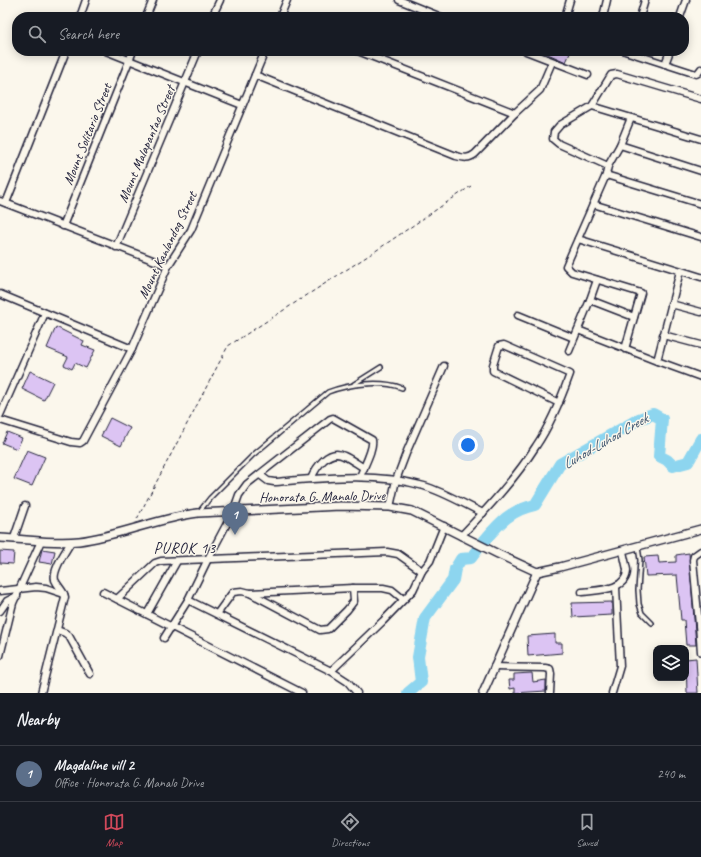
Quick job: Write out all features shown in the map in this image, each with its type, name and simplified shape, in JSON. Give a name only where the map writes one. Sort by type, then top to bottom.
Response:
[{"type":"street","points":[[82,12],[86,0]]},
{"type":"street","points":[[148,12],[153,0]]},
{"type":"street","points":[[214,12],[220,0]]},
{"type":"street","points":[[282,12],[287,0]]},
{"type":"street","points":[[398,0],[428,12]]},
{"type":"street","points":[[566,12],[570,0]]},
{"type":"street","points":[[604,12],[608,0]]},
{"type":"street","points":[[641,12],[645,0]]},
{"type":"street","points":[[682,12],[686,0]]},
{"type":"street","points":[[64,56],[3,202],[168,266]]},
{"type":"street","points":[[119,56],[242,105]]},
{"type":"street","name":"Mount Solitario Street","points":[[63,226],[131,56]]},
{"type":"street","name":"Mount Malapantao Street","points":[[116,247],[196,56]]},
{"type":"street","name":"Mount Kanlandog Street","points":[[0,420],[71,442],[80,443],[85,438],[132,349],[168,266],[191,230],[263,56]]},
{"type":"street","points":[[371,56],[515,113]]},
{"type":"street","points":[[538,56],[588,75]]},
{"type":"street","points":[[640,56],[696,74],[701,69]]},
{"type":"street","points":[[665,64],[668,56]]},
{"type":"street","points":[[255,75],[456,156],[467,158],[475,154],[540,90],[552,62]]},
{"type":"street","points":[[608,166],[559,144],[553,139],[554,132],[560,125],[592,106],[611,76],[614,74],[701,100]]},
{"type":"street","points":[[592,106],[701,139]]},
{"type":"street","points":[[625,349],[641,293],[572,272],[566,266],[606,175],[608,166],[620,145],[631,118]]},
{"type":"street","points":[[620,145],[701,171]]},
{"type":"street","points":[[606,175],[701,204]]},
{"type":"street","points":[[593,204],[701,237]]},
{"type":"street","points":[[578,239],[701,277]]},
{"type":"street","points":[[657,361],[680,271]]},
{"type":"street","points":[[569,351],[597,280]]},
{"type":"street","points":[[0,294],[132,349]]},
{"type":"street","points":[[590,300],[634,316]]},
{"type":"street","points":[[671,304],[701,312]]},
{"type":"street","points":[[0,415],[45,312]]},
{"type":"street","points":[[518,315],[574,338]]},
{"type":"street","points":[[578,330],[657,361],[701,376]]},
{"type":"street","points":[[663,335],[701,346]]},
{"type":"street","points":[[461,536],[514,477],[536,446],[559,403],[570,374],[504,345],[499,346],[493,364],[493,371],[559,403]]},
{"type":"street","points":[[390,507],[396,480],[406,451],[444,366]]},
{"type":"street","points":[[164,638],[170,626],[188,600],[208,559],[234,512],[239,495],[247,484],[333,418],[372,440],[372,447],[360,477]]},
{"type":"street","points":[[311,479],[315,469],[323,460],[334,455],[339,454],[344,456],[364,468]]},
{"type":"street","points":[[260,475],[268,481],[274,482],[360,477],[396,480],[424,487],[483,513]]},
{"type":"street","points":[[14,538],[25,506]]},
{"type":"street","name":"Honorata G. Manalo Drive","points":[[0,538],[71,542],[81,541],[184,515],[198,513],[340,506],[390,507],[412,511],[537,572]]},
{"type":"street","points":[[331,671],[413,590],[422,571],[430,561],[444,526]]},
{"type":"street","points":[[483,693],[537,572],[623,551],[701,529]]},
{"type":"street","points":[[0,656],[9,614],[41,541]]},
{"type":"street","points":[[41,693],[65,597],[55,580],[56,568],[71,542]]},
{"type":"street","points":[[582,592],[616,587],[624,579],[627,570],[623,551]]},
{"type":"street","points":[[701,551],[694,556],[693,560],[700,624],[701,652]]},
{"type":"street","points":[[117,599],[157,562],[387,552],[398,554],[422,571]]},
{"type":"street","points":[[147,614],[177,561]]},
{"type":"street","points":[[612,693],[620,666],[616,587]]},
{"type":"street","points":[[0,591],[21,588],[46,588],[64,594]]},
{"type":"street","points":[[250,593],[354,588],[388,589],[403,599]]},
{"type":"street","points":[[217,614],[233,592],[242,591],[250,593],[320,630],[324,630],[333,624],[354,601],[354,588]]},
{"type":"street","points":[[103,592],[302,693]]},
{"type":"street","points":[[0,611],[4,604],[17,596]]},
{"type":"street","points":[[188,600],[331,671],[348,682],[357,693]]},
{"type":"street","points":[[57,630],[69,636],[90,674]]},
{"type":"street","points":[[494,667],[550,669],[550,693]]},
{"type":"lane","points":[[353,385],[381,367]]},
{"type":"lane","points":[[198,513],[210,498],[253,455],[328,392],[353,385],[395,385],[402,388]]},
{"type":"lane","points":[[638,547],[640,560],[638,578],[639,604],[642,613],[652,623]]},
{"type":"path","points":[[132,529],[228,346],[374,252],[471,186]]},
{"type":"building","points":[[552,56],[569,56],[566,62]]},
{"type":"building","points":[[56,327],[84,341],[82,345],[95,350],[86,368],[75,363],[72,369],[64,365],[68,357],[47,348]]},
{"type":"building","points":[[30,371],[53,382],[44,400],[22,389]]},
{"type":"building","points":[[110,418],[130,428],[121,446],[101,436]]},
{"type":"building","points":[[7,432],[22,438],[17,449],[2,443]]},
{"type":"building","points":[[27,450],[45,457],[32,486],[14,479]]},
{"type":"building","points":[[42,549],[55,551],[52,564],[39,562]]},
{"type":"building","points":[[0,551],[14,552],[13,564],[0,563]]},
{"type":"building","points":[[689,553],[696,645],[686,645],[684,620],[681,620],[677,575],[646,576],[644,557],[658,556],[659,563],[676,562],[676,555]]},
{"type":"building","points":[[612,602],[612,615],[573,617],[572,603]]},
{"type":"building","points":[[555,634],[555,643],[562,643],[562,653],[528,656],[527,636]]},
{"type":"building","points":[[696,658],[698,693],[687,693],[687,681],[689,681],[689,659]]},
{"type":"building","points":[[532,673],[533,682],[546,680],[546,691],[515,693],[515,688],[510,689],[509,680],[514,680],[514,674]]},
{"type":"waterway","name":"Luhod-Luhod Creek","points":[[484,541],[506,518],[519,510],[535,505],[560,464],[639,419],[653,414],[662,419],[659,456],[667,460],[673,466],[688,462],[701,439]]},
{"type":"waterway","name":"Luhod-Luhod Creek","points":[[408,693],[421,682],[418,657],[425,618],[453,580],[455,569],[461,559],[471,558],[477,550]]},
{"type":"place","name":"Magdaline vill 2","points":[[235,535]]},
{"type":"district","name":"PUROK 13","points":[[185,548]]}]
